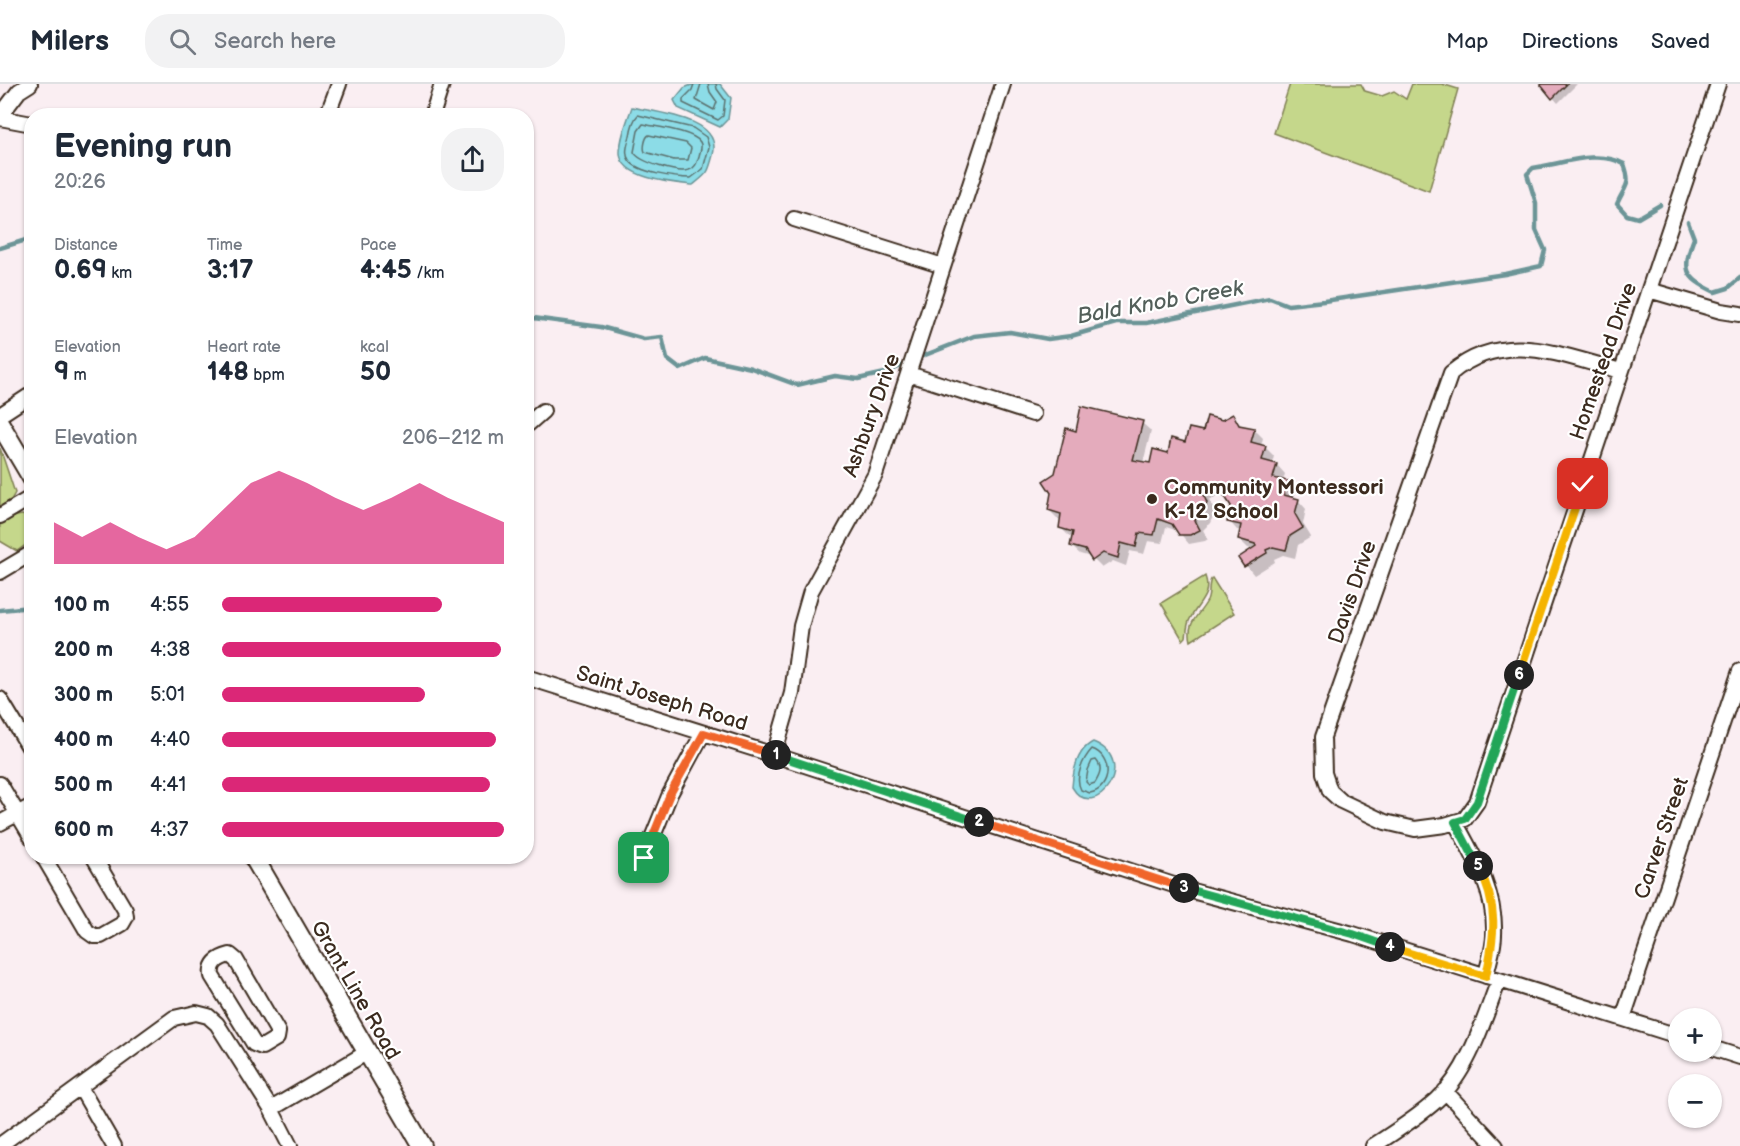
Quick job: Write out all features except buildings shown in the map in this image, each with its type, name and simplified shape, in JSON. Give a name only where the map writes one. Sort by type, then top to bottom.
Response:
[{"type":"main road","points":[[0,424],[24,464]]},
{"type":"main road","name":"Grant Line Road","points":[[258,864],[422,1146]]},
{"type":"street","points":[[24,122],[0,117],[19,91],[30,84]]},
{"type":"street","points":[[330,108],[339,84]]},
{"type":"street","points":[[434,108],[442,84]]},
{"type":"street","name":"Ashbury Drive","points":[[774,755],[789,702],[801,626],[811,591],[875,475],[1003,84]]},
{"type":"street","name":"Homestead Drive","points":[[1460,820],[1477,802],[1483,785],[1718,84]]},
{"type":"street","points":[[794,219],[943,266]]},
{"type":"street","points":[[1649,290],[1720,311],[1740,314]]},
{"type":"street","name":"Davis Drive","points":[[1460,820],[1446,825],[1415,829],[1385,822],[1341,801],[1330,791],[1324,772],[1323,737],[1451,373],[1466,362],[1493,350],[1509,348],[1534,349],[1622,371]]},
{"type":"street","points":[[909,373],[1033,414]]},
{"type":"street","points":[[0,415],[24,399]]},
{"type":"street","points":[[534,419],[543,411]]},
{"type":"street","points":[[0,516],[24,502]]},
{"type":"street","points":[[0,572],[24,558]]},
{"type":"street","name":"Carver Street","points":[[1623,1018],[1740,671]]},
{"type":"street","name":"Saint Joseph Road","points":[[534,680],[1192,891],[1353,934],[1668,1033]]},
{"type":"street","points":[[0,699],[24,739]]},
{"type":"street","points":[[644,858],[670,794],[704,733]]},
{"type":"street","points":[[0,784],[24,825]]},
{"type":"street","points":[[0,823],[24,810]]},
{"type":"street","points":[[1373,1146],[1406,1124],[1445,1091],[1471,1050],[1492,978],[1493,907],[1460,820]]},
{"type":"street","points":[[48,864],[87,931],[94,936],[101,936],[122,924],[126,917],[125,910],[98,864]]},
{"type":"street","points":[[230,955],[236,960],[278,1032],[277,1038],[262,1047],[254,1044],[234,1013],[211,971],[219,957],[230,955]]},
{"type":"street","points":[[0,1144],[174,1018],[196,1013],[208,1016],[217,1024],[271,1109],[290,1146]]},
{"type":"street","points":[[217,1024],[234,1013]]},
{"type":"street","points":[[1722,1051],[1740,1057]]},
{"type":"street","points":[[271,1109],[366,1053]]},
{"type":"street","points":[[80,1088],[114,1146]]},
{"type":"street","points":[[1445,1091],[1496,1146]]},
{"type":"green space","points":[[1290,84],[1361,84],[1365,91],[1382,96],[1394,91],[1406,99],[1412,84],[1442,84],[1458,89],[1429,191],[1274,133]]},
{"type":"green space","points":[[0,448],[15,493],[11,500],[0,507]]},
{"type":"green space","points":[[24,516],[24,546],[17,551],[0,541],[0,524],[11,517]]},
{"type":"green space","points":[[1205,576],[1207,588],[1205,594],[1189,621],[1186,637],[1183,640],[1161,603]]},
{"type":"green space","points":[[1212,578],[1234,613],[1191,641],[1190,629],[1207,601]]},
{"type":"water","points":[[694,84],[720,84],[731,98],[728,119],[720,127],[678,108],[674,100],[684,88]]},
{"type":"water","points":[[632,107],[686,119],[699,125],[708,133],[713,143],[713,155],[705,175],[693,185],[650,178],[629,169],[623,162],[620,147]]},
{"type":"water","points":[[1093,742],[1107,751],[1113,762],[1113,775],[1109,786],[1101,794],[1091,799],[1081,797],[1072,787],[1075,768],[1080,756],[1083,750]]},
{"type":"waterway","name":"Bald Knob Creek","points":[[915,359],[974,336],[1010,332],[1048,339],[1071,336],[1116,323],[1146,323],[1270,298],[1288,305],[1324,301],[1505,274],[1541,266],[1545,250],[1536,230],[1536,203],[1527,174],[1533,168],[1580,159],[1614,160],[1624,164],[1626,171],[1627,185],[1617,204],[1627,215],[1638,218],[1660,205]]},
{"type":"waterway","name":"Bald Knob Creek","points":[[1688,222],[1694,238],[1687,265],[1692,277],[1715,292],[1728,288],[1740,278]]},
{"type":"waterway","name":"Bald Knob Creek","points":[[0,248],[24,241]]},
{"type":"waterway","name":"Bald Knob Creek","points":[[534,318],[601,327],[644,339],[662,337],[667,359],[680,369],[705,358],[751,368],[797,385],[835,376],[858,379],[885,373],[908,363]]},
{"type":"waterway","points":[[0,610],[24,608]]},
{"type":"place","name":"Community Montessori K-12 School","points":[[1152,499]]},
{"type":"route","points":[[644,858],[670,794],[704,733],[1192,891],[1353,934],[1486,976],[1494,937],[1493,907],[1482,873],[1455,822],[1465,819],[1477,802],[1583,484]]}]
